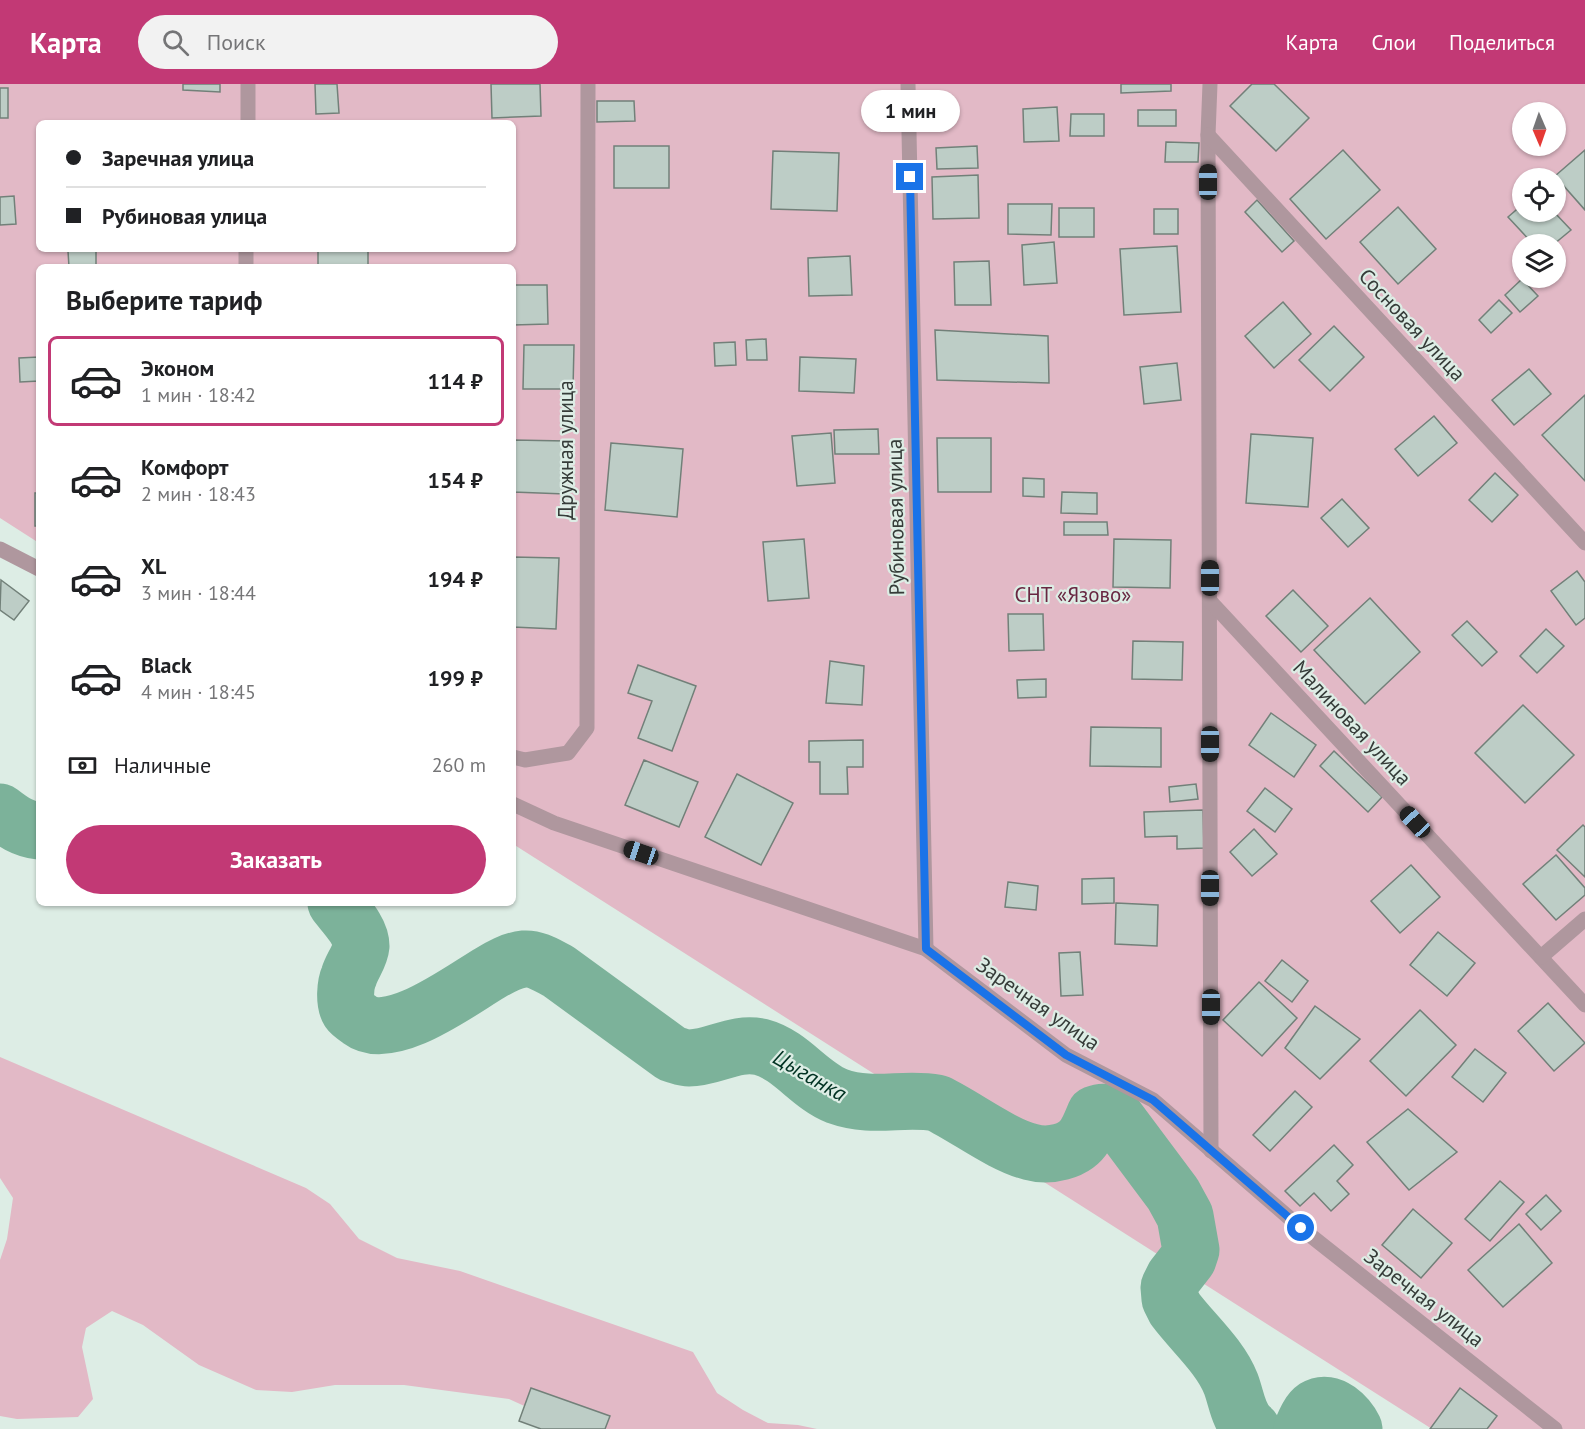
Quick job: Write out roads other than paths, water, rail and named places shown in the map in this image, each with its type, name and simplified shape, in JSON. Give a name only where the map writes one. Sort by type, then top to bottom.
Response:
[{"type":"street","points":[[248,84],[248,120]]},
{"type":"street","name":"Дружная улица","points":[[516,758],[525,760],[568,753],[586,728],[588,84]]},
{"type":"street","name":"Рубиновая улица","points":[[908,84],[926,949]]},
{"type":"street","points":[[1210,84],[1208,135],[1211,1150]]},
{"type":"street","name":"Сосновая улица","points":[[1208,135],[1585,543]]},
{"type":"street","points":[[0,549],[36,567]]},
{"type":"street","name":"Малиновая улица","points":[[1210,601],[1585,1005]]},
{"type":"street","name":"Заречная улица","points":[[516,805],[554,823],[926,949],[1066,1055],[1153,1100],[1301,1228],[1555,1429]]},
{"type":"street","points":[[1541,957],[1585,919]]},
{"type":"waterway","name":"Цыганка","points":[[0,812],[18,824],[36,830]]},
{"type":"waterway","name":"Цыганка","points":[[338,906],[358,934],[361,946],[347,984],[347,1008],[360,1020],[373,1025],[389,1025],[426,1012],[502,966],[528,959],[558,971],[672,1054],[687,1058],[742,1046],[761,1047],[782,1056],[818,1085],[837,1096],[863,1102],[937,1103],[996,1137],[1031,1152],[1046,1154],[1061,1152],[1075,1146],[1085,1135],[1095,1114],[1102,1112],[1110,1114],[1117,1119],[1173,1194],[1185,1216],[1191,1250],[1188,1259],[1169,1287],[1170,1299],[1175,1309],[1220,1364],[1231,1384],[1241,1414],[1252,1429]]},
{"type":"waterway","name":"Цыганка","points":[[1302,1429],[1307,1417],[1315,1408],[1327,1405],[1343,1414],[1354,1429]]},
{"type":"park label","name":"СНТ «Язово»","points":[[1073,595]]}]
